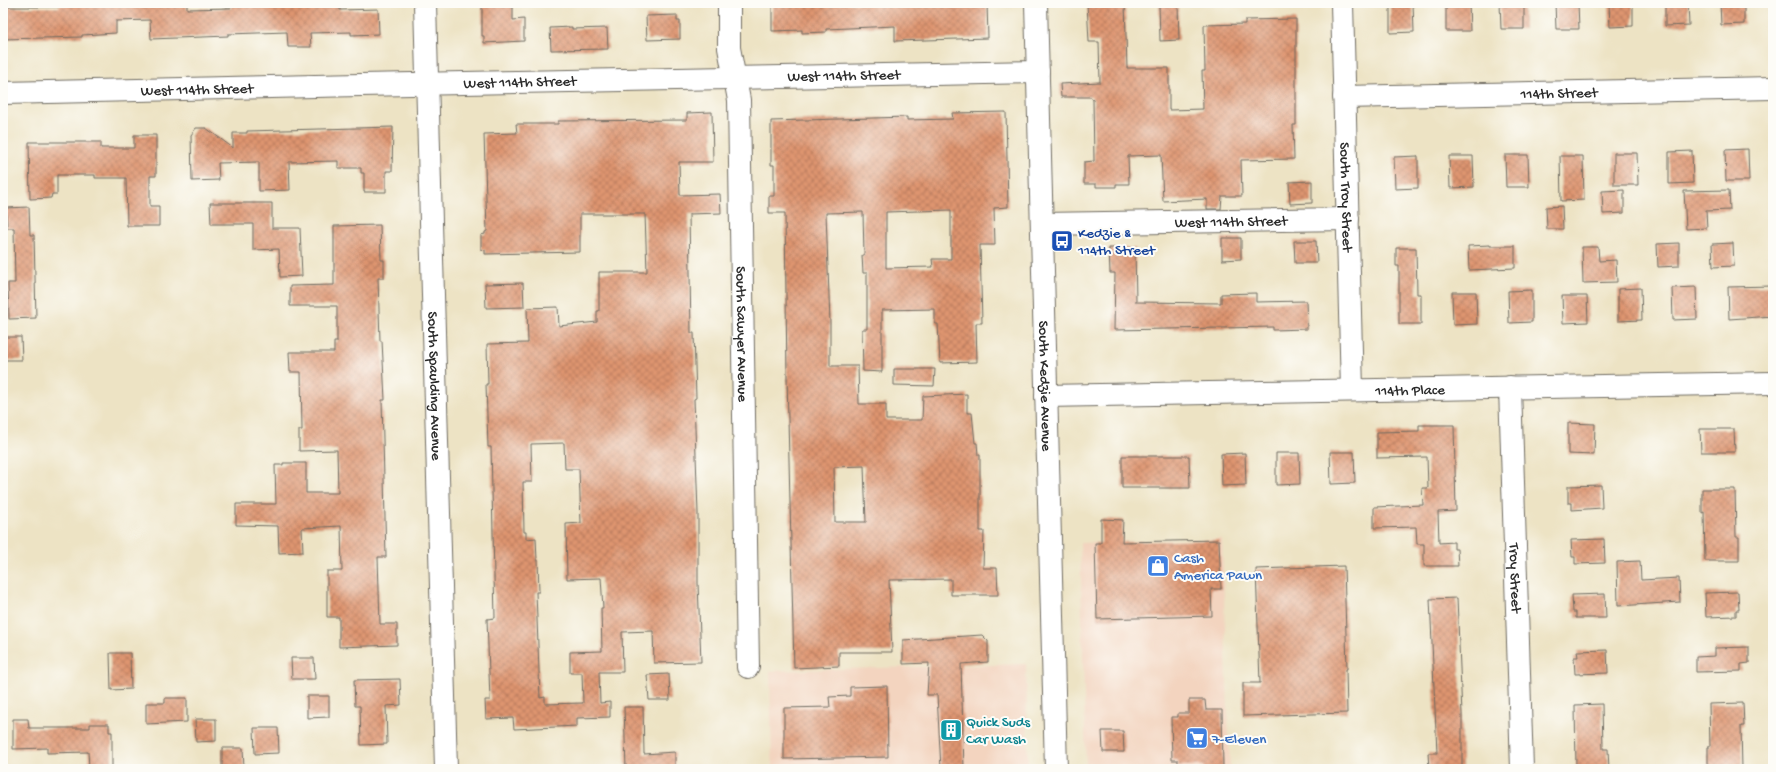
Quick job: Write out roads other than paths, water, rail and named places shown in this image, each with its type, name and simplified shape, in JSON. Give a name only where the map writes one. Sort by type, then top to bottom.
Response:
[{"type":"street","name":"South Spaulding Avenue","points":[[425,3],[446,769]]},
{"type":"street","name":"South Sawyer Avenue","points":[[729,3],[729,48],[739,100],[748,667]]},
{"type":"street","name":"South Kedzie Avenue","points":[[1036,3],[1056,769]]},
{"type":"street","name":"South Troy Street","points":[[1342,3],[1352,390]]},
{"type":"street","name":"West 114th Street","points":[[3,92],[428,84],[735,76],[1038,72]]},
{"type":"street","name":"114th Street","points":[[1344,97],[1773,88]]},
{"type":"street","name":"West 114th Street","points":[[1042,224],[1348,219]]},
{"type":"street","name":"114th Place","points":[[1046,396],[1773,383]]},
{"type":"street","name":"Troy Street","points":[[1510,387],[1522,769]]},
{"type":"place","name":"Kedzie & 114th Street","points":[[1062,241]]},
{"type":"place","name":"Cash America Pawn","points":[[1158,566]]},
{"type":"place","name":"Quick Suds Car Wash","points":[[951,730]]},
{"type":"place","name":"7-Eleven","points":[[1197,738]]}]
